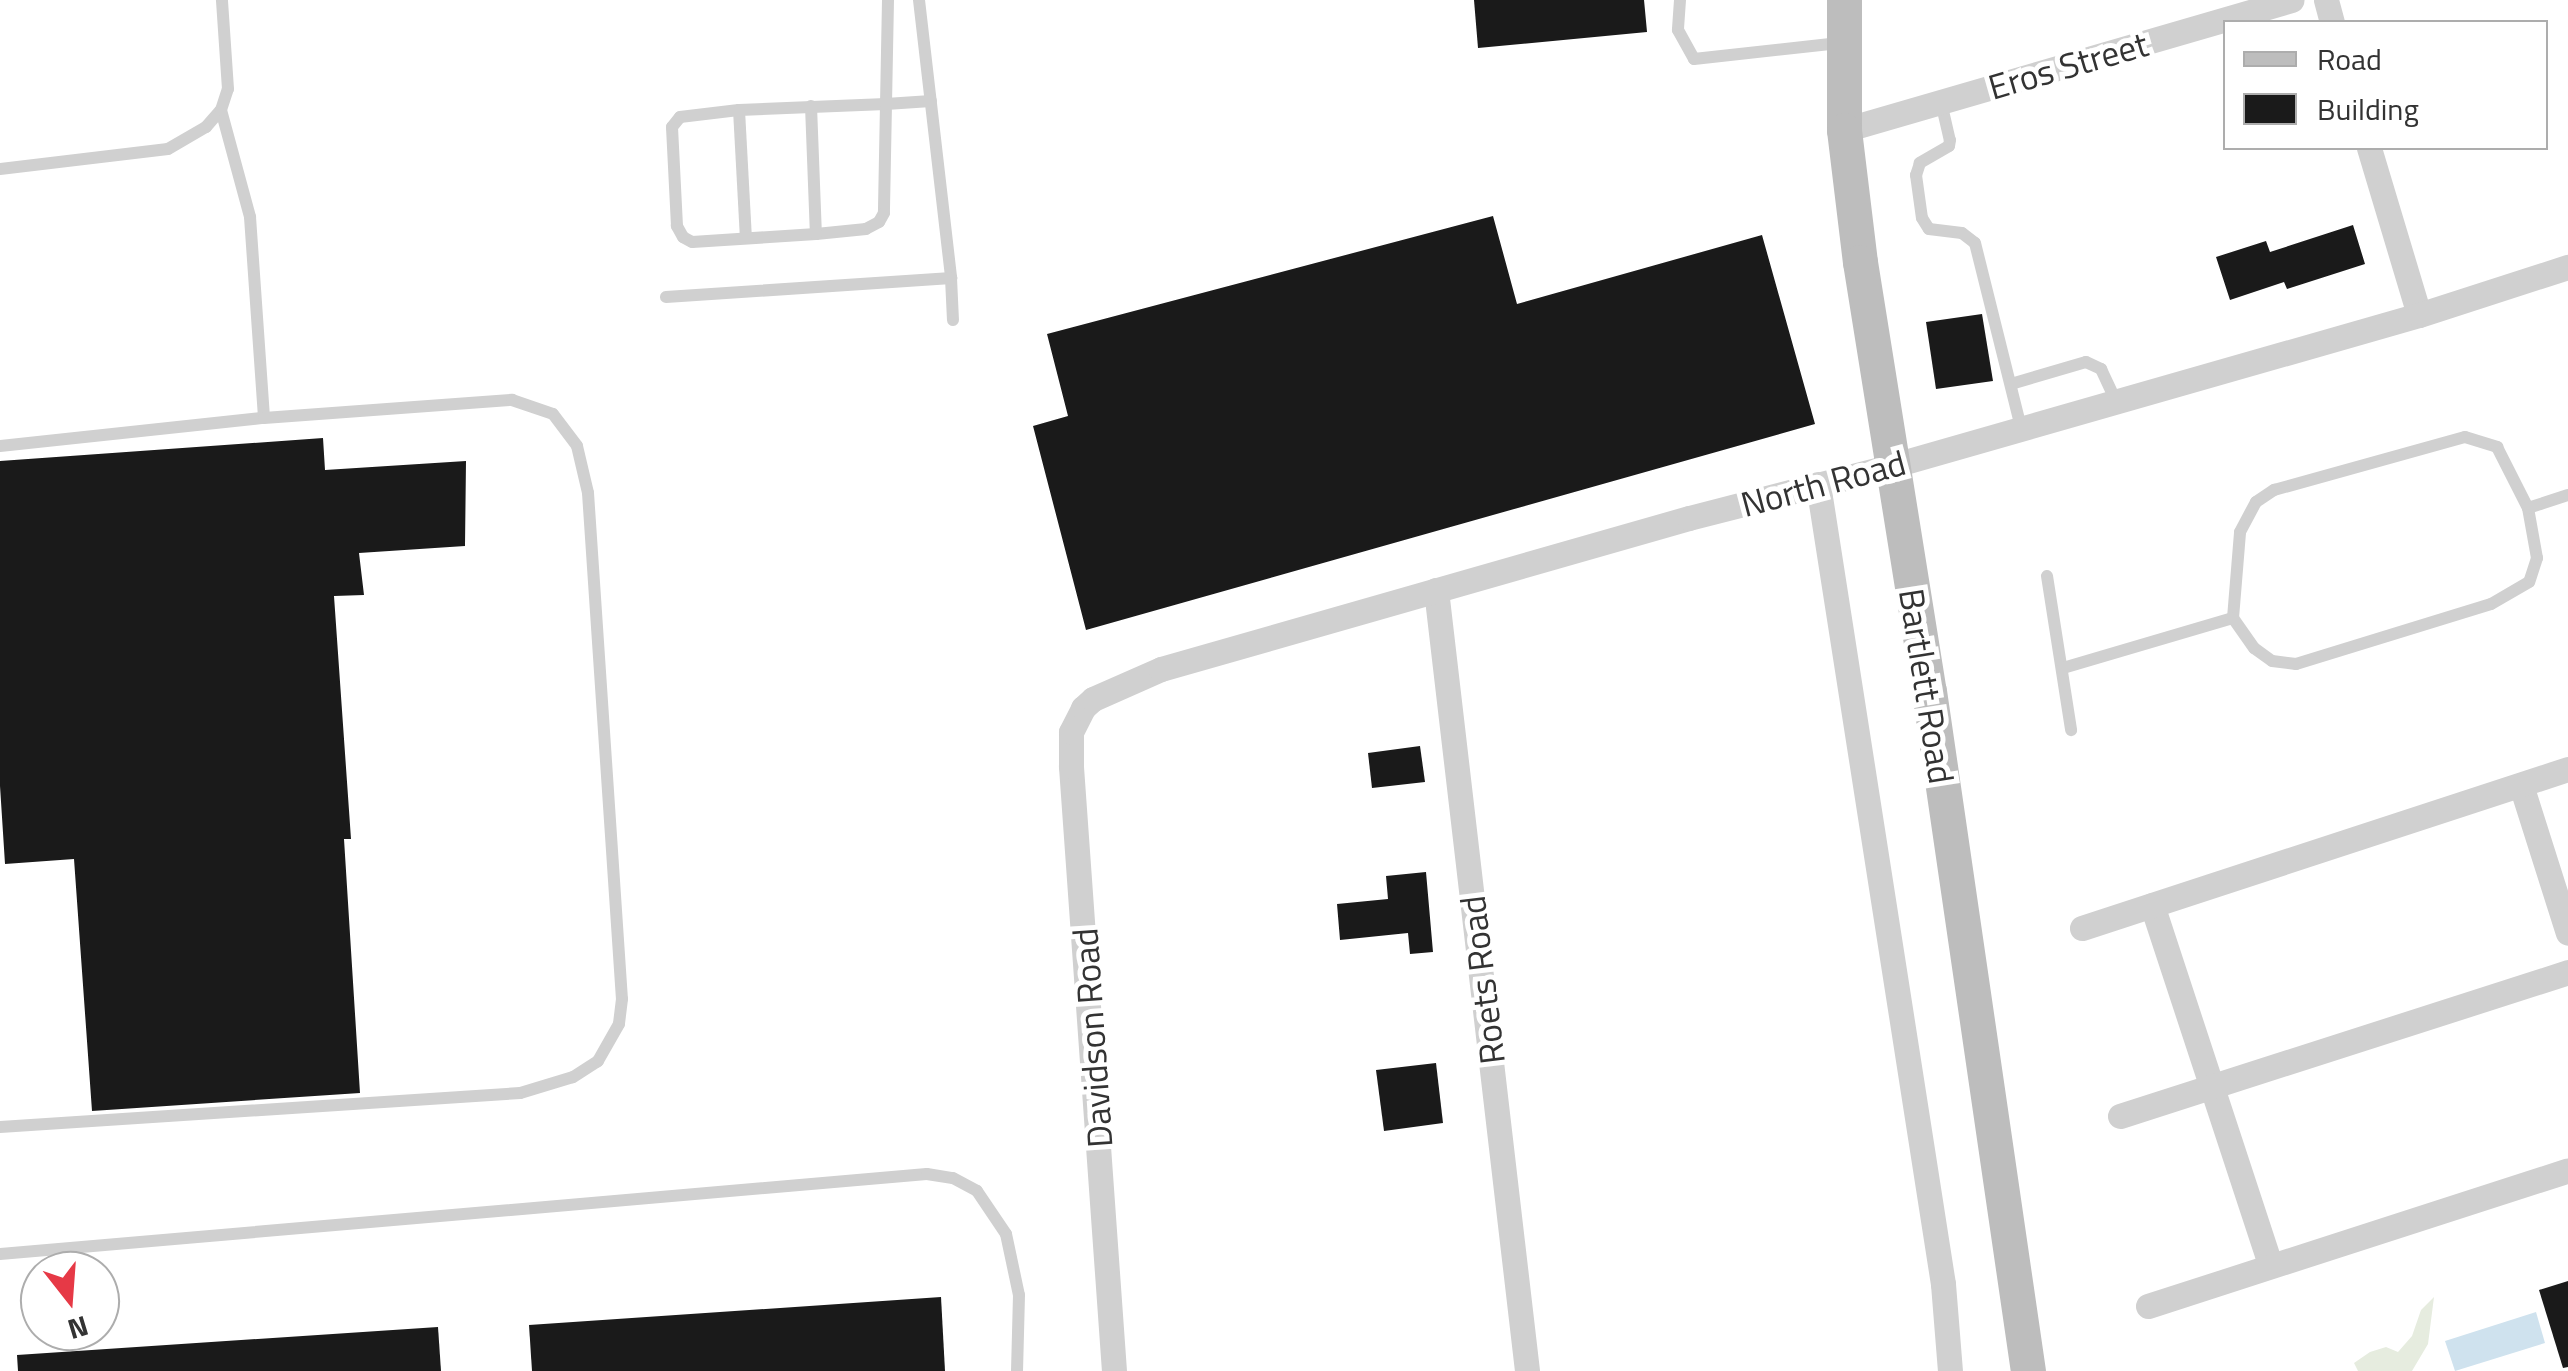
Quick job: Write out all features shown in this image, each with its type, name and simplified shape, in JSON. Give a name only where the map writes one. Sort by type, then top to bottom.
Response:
[{"type":"street","name":"Bartlett Road","points":[[1844,0],[1844,130],[2028,1371]]},
{"type":"street","name":"Eros Street","points":[[2223,20],[2292,0]]},
{"type":"street","name":"Eros Street","points":[[1844,130],[2223,20]]},
{"type":"street","points":[[2370,150],[2419,314]]},
{"type":"street","name":"North Road","points":[[1083,708],[1118,684],[1149,673],[1891,466],[2419,314],[2568,267]]},
{"type":"street","points":[[1818,484],[1942,1284],[1950,1371]]},
{"type":"street","name":"Roets Road","points":[[1436,590],[1528,1371]]},
{"type":"street","name":"Davidson Road","points":[[1083,708],[1072,732],[1072,766],[1114,1371]]},
{"type":"street","points":[[2082,928],[2568,770]]},
{"type":"street","points":[[2521,785],[2568,933]]},
{"type":"street","points":[[2152,905],[2270,1264]]},
{"type":"street","points":[[2120,1116],[2568,972]]},
{"type":"street","points":[[2148,1306],[2568,1170]]},
{"type":"lane","points":[[222,0],[230,68],[221,110],[250,217],[264,418]]},
{"type":"lane","points":[[888,0],[886,104],[884,213],[879,222],[866,229],[816,234],[692,242],[683,238],[678,226],[672,128],[680,117],[739,110],[886,104],[931,101]]},
{"type":"lane","points":[[920,0],[953,320]]},
{"type":"lane","points":[[1680,0],[1678,30],[1684,48],[1694,59],[1842,42]]},
{"type":"lane","points":[[1941,102],[1950,140],[1949,146],[1920,163],[1916,174],[1922,218],[1928,229],[1962,233],[1975,243],[2021,426]]},
{"type":"lane","points":[[811,106],[816,234]]},
{"type":"lane","points":[[0,168],[168,149],[206,127],[221,110]]},
{"type":"lane","points":[[739,110],[746,238]]},
{"type":"lane","points":[[666,297],[950,278]]},
{"type":"lane","points":[[2010,384],[2086,362],[2102,369],[2115,399]]},
{"type":"lane","points":[[0,446],[264,418],[512,400],[534,404],[566,426],[584,464],[588,493],[622,999],[618,1024],[598,1061],[573,1077],[520,1093],[0,1127]]},
{"type":"lane","points":[[2466,437],[2497,447],[2528,508],[2536,545],[2536,571],[2520,591],[2491,604],[2296,664],[2263,655],[2233,618],[2242,520],[2256,502],[2274,490],[2466,437]]},
{"type":"lane","points":[[2528,508],[2568,495]]},
{"type":"lane","points":[[2047,576],[2070,730]]},
{"type":"lane","points":[[2063,668],[2233,618]]},
{"type":"lane","points":[[0,1254],[927,1174],[953,1178],[977,1190],[1006,1234],[1019,1294],[1017,1371]]},
{"type":"shaded area","points":[[2434,1297],[2428,1344],[2412,1371],[2358,1371],[2354,1363],[2370,1352],[2386,1347],[2398,1352],[2412,1336],[2421,1310]]},
{"type":"water","points":[[2536,1312],[2545,1343],[2455,1371],[2445,1341]]},
{"type":"building","points":[[1474,0],[1644,0],[1647,32],[1478,48]]},
{"type":"building","points":[[1493,216],[1517,304],[1762,235],[1815,424],[1086,630],[1033,426],[1068,416],[1047,334]]},
{"type":"building","points":[[2353,225],[2365,264],[2287,289],[2284,282],[2230,300],[2216,257],[2266,241],[2270,252]]},
{"type":"building","points":[[1982,314],[1993,381],[1936,389],[1926,322]]},
{"type":"building","points":[[323,438],[325,470],[466,461],[465,546],[359,553],[364,595],[334,596],[351,839],[344,839],[360,1093],[92,1111],[74,859],[5,864],[0,786],[0,461]]},
{"type":"building","points":[[1420,746],[1425,782],[1372,788],[1368,753]]},
{"type":"building","points":[[1426,872],[1433,952],[1410,954],[1408,933],[1340,940],[1337,904],[1388,899],[1386,876]]},
{"type":"building","points":[[1436,1063],[1443,1123],[1384,1131],[1376,1070]]},
{"type":"building","points":[[2568,1281],[2568,1367],[2563,1368],[2539,1290]]},
{"type":"building","points":[[941,1297],[945,1371],[532,1371],[529,1325]]},
{"type":"building","points":[[438,1327],[441,1371],[18,1371],[17,1355]]}]
